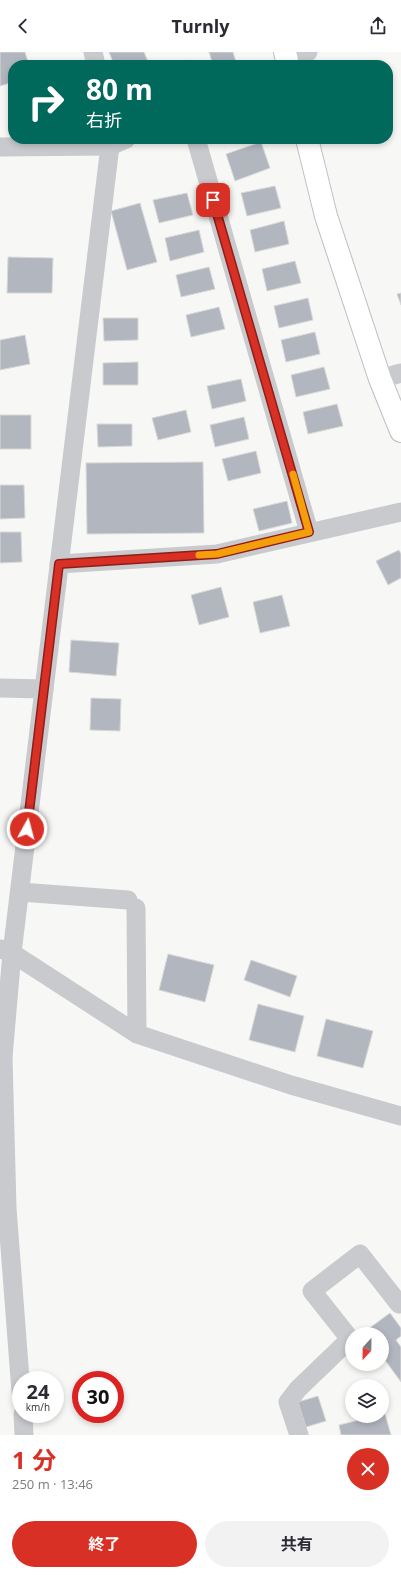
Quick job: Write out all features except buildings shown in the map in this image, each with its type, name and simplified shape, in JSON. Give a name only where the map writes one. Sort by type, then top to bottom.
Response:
[{"type":"street","points":[[286,58],[308,52]]},
{"type":"street","points":[[0,147],[58,144]]},
{"type":"street","points":[[19,1371],[7,1208],[2,1057],[6,951],[20,892],[59,564],[115,144]]},
{"type":"street","points":[[197,144],[309,532]]},
{"type":"street","points":[[308,144],[326,216],[380,379],[401,431]]},
{"type":"street","points":[[380,379],[401,373]]},
{"type":"street","points":[[59,564],[217,554],[401,512]]},
{"type":"street","points":[[0,688],[44,689]]},
{"type":"street","points":[[20,892],[132,904],[137,1034]]},
{"type":"street","points":[[6,951],[137,1034],[291,1085],[401,1116]]},
{"type":"street","points":[[299,1435],[288,1402],[298,1389],[350,1339],[312,1291],[360,1254],[399,1304],[401,1303]]},
{"type":"street","points":[[23,1423],[24,1435]]},
{"type":"slow traffic","points":[[199,555],[217,554],[309,532],[293,474]]},
{"type":"route","points":[[27,829],[59,564],[217,554],[309,532],[213,200]]}]
